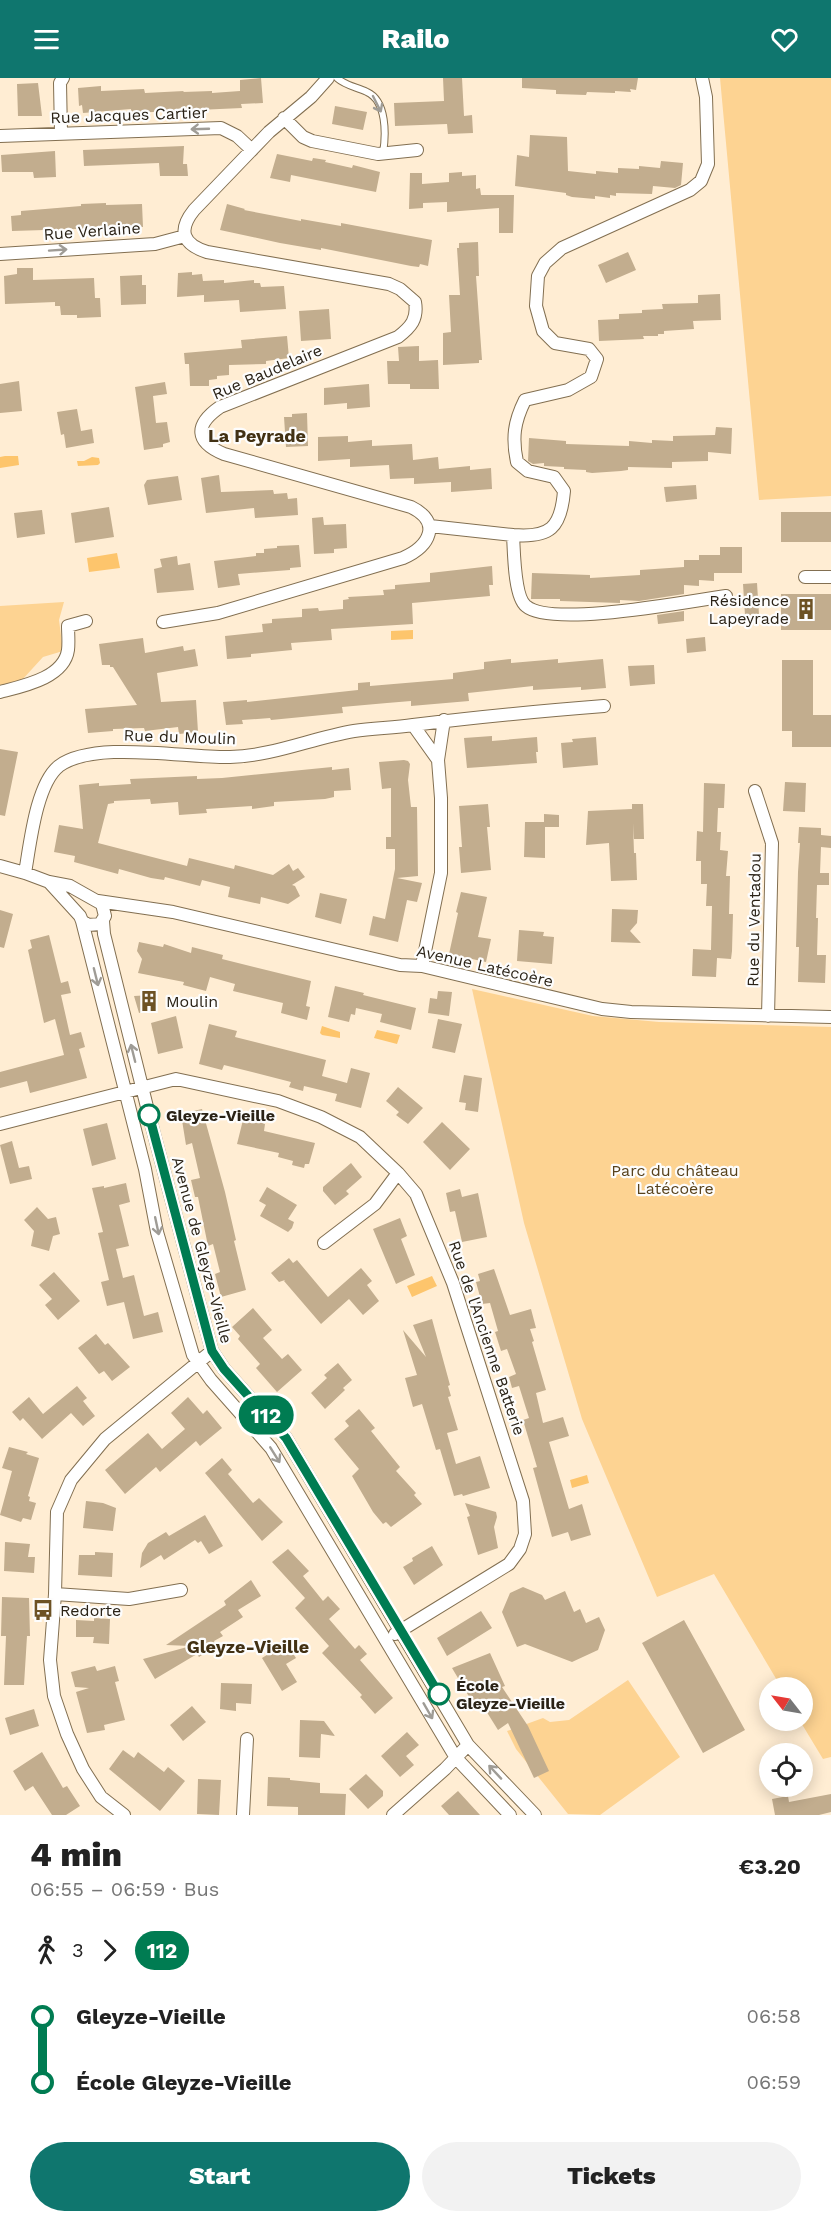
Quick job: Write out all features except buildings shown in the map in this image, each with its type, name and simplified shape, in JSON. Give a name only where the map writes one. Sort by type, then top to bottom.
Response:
[{"type":"street","points":[[61,134],[60,83],[63,78]]},
{"type":"street","points":[[185,236],[184,229],[187,220],[284,117],[311,97],[328,78]]},
{"type":"street","points":[[164,622],[218,613],[403,558],[414,553],[424,544],[429,535],[430,526],[529,536],[547,533],[557,523],[562,511],[564,491],[554,477],[528,471],[517,462],[514,451],[516,418],[525,400],[568,390],[591,377],[597,359],[589,349],[555,343],[543,331],[536,306],[538,276],[545,263],[562,248],[690,190],[701,181],[708,164],[706,97],[702,78]]},
{"type":"street","points":[[284,117],[303,137],[312,141],[383,153],[417,150]]},
{"type":"street","name":"Rue Jacques Cartier","points":[[0,136],[221,128],[237,136],[252,150]]},
{"type":"street","name":"Rue Verlaine","points":[[0,254],[155,244],[185,236]]},
{"type":"street","name":"Rue Baudelaire","points":[[185,236],[198,249],[207,252],[389,284],[410,295],[417,310],[415,319],[409,328],[398,337],[220,407],[209,415],[201,432],[210,448],[224,454],[411,507],[427,518],[430,526]]},
{"type":"street","points":[[513,535],[519,597],[526,607],[550,615],[613,612],[726,596]]},
{"type":"street","points":[[805,577],[831,577]]},
{"type":"street","points":[[0,692],[25,686],[57,670],[68,651],[68,626],[86,621]]},
{"type":"street","name":"Rue du Moulin","points":[[25,873],[37,811],[47,780],[59,766],[76,757],[114,752],[230,757],[268,753],[353,731],[444,720],[604,706]]},
{"type":"street","points":[[422,966],[441,873],[438,760],[444,720]]},
{"type":"street","points":[[413,725],[438,760]]},
{"type":"street","name":"Rue du Ventadou","points":[[755,791],[772,843],[768,1016]]},
{"type":"street","name":"Avenue Latécoère","points":[[0,866],[49,882],[70,886],[97,901],[173,912],[399,965],[422,966],[602,1009],[631,1012],[831,1017]]},
{"type":"street","name":"Avenue Latécoère","points":[[49,882],[81,918],[92,926],[138,908]]},
{"type":"street","points":[[81,918],[83,904],[97,901],[105,912],[103,921]]},
{"type":"street","name":"Avenue de Gleyze-Vieille","points":[[81,918],[146,1169],[157,1232],[196,1363],[271,1448],[456,1758],[510,1815]]},
{"type":"street","name":"Avenue de Gleyze-Vieille","points":[[103,921],[104,934],[142,1086],[212,1351],[224,1369],[286,1438],[468,1745],[535,1815]]},
{"type":"street","name":"Rue de l'Ancienne Batterie","points":[[0,1124],[176,1079],[278,1101],[321,1117],[360,1137],[398,1173],[416,1194],[453,1283],[523,1501],[525,1534],[520,1549],[509,1564],[385,1639]]},
{"type":"street","points":[[324,1243],[375,1204],[398,1173]]},
{"type":"street","points":[[124,1815],[102,1797],[83,1769],[67,1734],[54,1696],[50,1659],[55,1594],[57,1512],[71,1480],[105,1439],[212,1351]]},
{"type":"street","points":[[55,1594],[129,1599],[181,1590]]},
{"type":"street","points":[[243,1815],[247,1739]]},
{"type":"street","points":[[393,1815],[468,1745]]},
{"type":"lane","points":[[337,78],[342,83],[371,94],[379,103],[385,141],[383,153]]},
{"type":"green space","points":[[720,78],[831,78],[831,496],[759,500]]},
{"type":"green space","points":[[64,602],[59,620],[63,651],[43,657],[22,680],[0,685],[0,606]]},
{"type":"green space","name":"Parc du château Latécoère","points":[[472,989],[593,1016],[659,1022],[831,1027],[831,1757],[823,1759],[806,1731],[813,1731],[813,1677],[775,1677],[714,1574],[657,1597],[582,1419],[524,1223]]},
{"type":"green space","points":[[628,1680],[680,1757],[600,1815],[568,1814],[516,1749],[507,1731],[543,1718],[550,1722],[569,1720]]},
{"type":"shaded area","points":[[18,456],[19,465],[0,468],[0,457]]},
{"type":"shaded area","points":[[92,457],[99,458],[98,465],[78,466],[77,461],[84,461]]},
{"type":"shaded area","points":[[117,553],[120,568],[89,572],[87,558]]},
{"type":"shaded area","points":[[413,630],[413,639],[391,640],[391,631]]},
{"type":"shaded area","points":[[322,1026],[340,1032],[340,1038],[322,1035],[320,1033]]},
{"type":"shaded area","points":[[377,1030],[400,1035],[397,1044],[374,1038]]},
{"type":"shaded area","points":[[432,1276],[437,1286],[412,1297],[407,1286]]},
{"type":"shaded area","points":[[587,1475],[589,1483],[572,1488],[570,1480]]},
{"type":"bus line","name":"112","points":[[149,1115],[212,1351],[224,1369],[286,1438],[439,1694]]},
{"type":"place","name":"Résidence Lapeyrade","points":[[806,609]]},
{"type":"place","name":"Moulin","points":[[149,1001]]},
{"type":"place","name":"Gleyze-Vieille","points":[[149,1115]]},
{"type":"place","name":"Redorte","points":[[43,1610]]},
{"type":"place","name":"École Gleyze-Vieille","points":[[439,1694]]},
{"type":"district","name":"La Peyrade","points":[[257,435]]},
{"type":"district","name":"Gleyze-Vieille","points":[[248,1646]]}]
